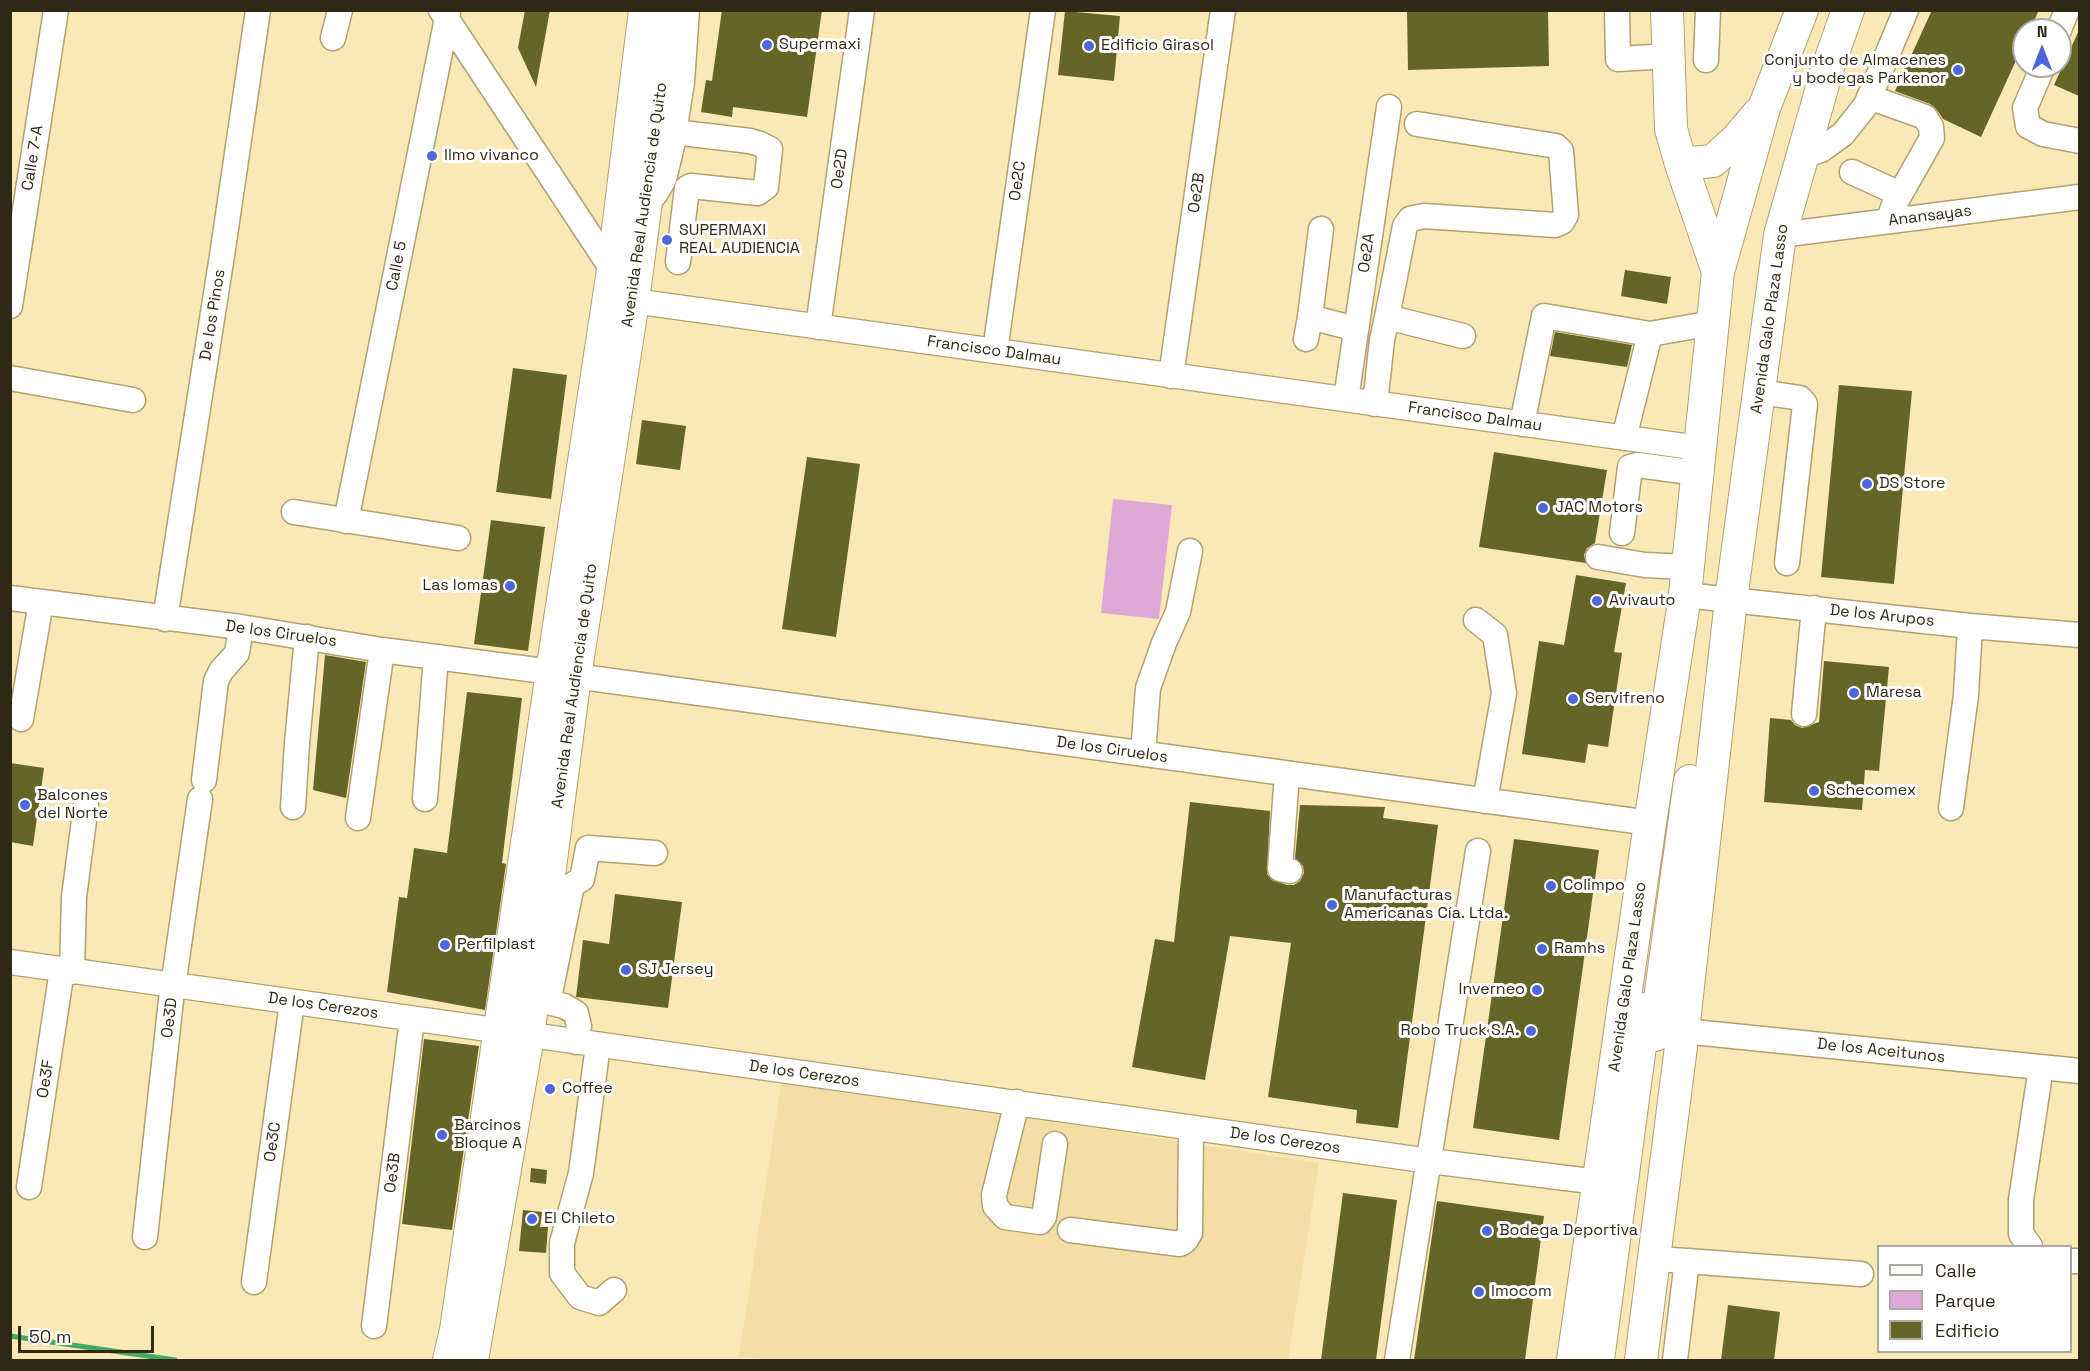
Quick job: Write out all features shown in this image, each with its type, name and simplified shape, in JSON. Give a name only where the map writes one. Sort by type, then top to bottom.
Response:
[{"type":"main road","name":"Avenida Real Audiencia de Quito","points":[[472,1360],[564,674],[645,10]]},
{"type":"main road","name":"Avenida Real Audiencia de Quito","points":[[564,674],[633,301],[646,204],[671,84],[671,10]]},
{"type":"main road","points":[[1667,10],[1671,129],[1718,272]]},
{"type":"main road","name":"Avenida Galo Plaza Lasso","points":[[1573,1360],[1686,581],[1718,272],[1764,108],[1802,10]]},
{"type":"main road","name":"Avenida Galo Plaza Lasso","points":[[1641,1360],[1683,1031],[1731,600],[1780,235],[1827,70],[1848,10]]},
{"type":"main road","points":[[1681,164],[1713,160],[1737,139],[1764,108]]},
{"type":"main road","name":"Avenida Galo Plaza Lasso","points":[[1598,1360],[1694,646],[1686,581]]},
{"type":"main road","name":"Avenida Galo Plaza Lasso","points":[[1614,1360],[1670,925],[1708,659],[1710,648],[1731,600]]},
{"type":"main road","name":"Avenida Real Audiencia de Quito","points":[[449,1360],[515,1033]]},
{"type":"street","name":"Calle 7-A","points":[[10,306],[56,10]]},
{"type":"street","name":"De los Pinos","points":[[165,619],[258,10]]},
{"type":"street","points":[[333,38],[340,10]]},
{"type":"street","points":[[646,204],[657,193],[664,179],[674,132],[671,84],[687,10]]},
{"type":"street","name":"Oe2D","points":[[818,327],[862,10]]},
{"type":"street","name":"Oe2C","points":[[995,351],[1043,10]]},
{"type":"street","name":"Oe2B","points":[[1171,376],[1223,10]]},
{"type":"street","points":[[1617,10],[1618,60],[1669,56]]},
{"type":"street","points":[[1706,60],[1708,10]]},
{"type":"street","points":[[1802,156],[1821,150],[1843,134],[1866,105],[1906,10]]},
{"type":"street","points":[[445,14],[633,301]]},
{"type":"street","name":"Calle 5","points":[[346,520],[445,14]]},
{"type":"street","points":[[2038,78],[2025,108],[2028,126],[2043,134],[2079,141]]},
{"type":"street","points":[[1869,97],[1925,117],[1931,128],[1932,138],[1900,194],[1888,221]]},
{"type":"street","name":"Oe2A","points":[[1346,399],[1389,107]]},
{"type":"street","points":[[1376,404],[1382,340],[1405,226],[1410,219],[1424,216],[1555,225],[1563,222],[1566,215],[1561,151],[1556,146],[1417,124]]},
{"type":"street","points":[[674,132],[750,141],[770,149],[766,187],[758,193],[691,186],[687,188],[678,262]]},
{"type":"street","points":[[1852,172],[1900,194]]},
{"type":"street","name":"Anansayas","points":[[1780,235],[2079,197]]},
{"type":"street","points":[[1321,229],[1308,328],[1356,329]]},
{"type":"street","name":"Francisco Dalmau","points":[[633,301],[1624,438],[1698,460]]},
{"type":"street","points":[[1522,424],[1544,316],[1650,334],[1713,323]]},
{"type":"street","points":[[1387,317],[1463,336]]},
{"type":"street","points":[[1624,438],[1650,334]]},
{"type":"street","points":[[10,378],[133,400]]},
{"type":"street","points":[[1760,392],[1800,398],[1805,404],[1787,563]]},
{"type":"street","points":[[1622,533],[1630,467],[1698,460]]},
{"type":"street","points":[[294,512],[458,538]]},
{"type":"street","points":[[1143,754],[1148,688],[1178,612],[1190,551]]},
{"type":"street","name":"De los Arupos","points":[[1598,557],[1645,566],[1731,600],[1970,626],[2079,635]]},
{"type":"street","name":"De los Ciruelos","points":[[10,598],[241,627],[382,650],[1650,824]]},
{"type":"street","points":[[21,719],[41,603]]},
{"type":"street","points":[[1804,714],[1814,608]]},
{"type":"street","points":[[1476,620],[1495,635],[1503,693],[1485,801]]},
{"type":"street","points":[[1951,808],[1966,695],[1970,626]]},
{"type":"street","name":"Oe3D","points":[[145,1237],[173,986],[216,681],[221,671],[237,654],[241,627]]},
{"type":"street","points":[[293,807],[307,637]]},
{"type":"street","points":[[358,818],[382,650]]},
{"type":"street","points":[[425,799],[435,670],[438,657]]},
{"type":"street","points":[[1287,774],[1280,869],[1290,871]]},
{"type":"street","name":"Oe3F","points":[[29,1187],[67,971],[86,805]]},
{"type":"street","points":[[614,1290],[599,1303],[580,1297],[562,1273],[562,1243],[581,1173],[587,1044],[576,1013],[564,1006],[552,1004],[549,998],[572,885],[582,879],[588,848],[655,853]]},
{"type":"street","points":[[1397,1360],[1478,851]]},
{"type":"street","name":"De los Cerezos","points":[[10,962],[1191,1128],[1598,1182]]},
{"type":"street","name":"Oe3C","points":[[254,1282],[292,1002]]},
{"type":"street","name":"Oe3B","points":[[374,1326],[412,1019]]},
{"type":"street","name":"De los Aceitunos","points":[[1683,1031],[2079,1071]]},
{"type":"street","points":[[2029,1245],[2021,1234],[2020,1200],[2041,1067]]},
{"type":"street","points":[[1017,1102],[994,1195],[995,1206],[1005,1217],[1040,1222],[1044,1217],[1055,1144]]},
{"type":"street","points":[[1070,1230],[1180,1244],[1185,1241],[1190,1233],[1191,1128]]},
{"type":"street","points":[[1654,1256],[1688,1262],[1861,1274]]},
{"type":"street","points":[[1675,1360],[1688,1262]]},
{"type":"shaded area","points":[[782,1080],[1319,1163],[1288,1360],[768,1360],[739,1356]]},
{"type":"green space","points":[[1113,499],[1172,505],[1159,619],[1101,613]]},
{"type":"building","points":[[525,10],[550,10],[536,87],[518,48]]},
{"type":"building","name":"Supermaxi","points":[[722,10],[822,10],[807,117],[733,107],[732,117],[701,112],[706,80],[712,81]]},
{"type":"building","points":[[1407,10],[1548,10],[1549,66],[1408,70]]},
{"type":"building","name":"Conjunto de Almacenes y bodegas Parkenor","points":[[1932,10],[2039,10],[2035,18],[2012,18],[2012,69],[1981,137],[1943,119],[1930,104],[1895,91]]},
{"type":"building","name":"Edificio Girasol","points":[[1065,11],[1120,16],[1114,81],[1058,75]]},
{"type":"building","points":[[2079,30],[2079,96],[2054,85],[2057,78],[2072,78],[2072,45]]},
{"type":"building","points":[[1625,270],[1671,277],[1667,304],[1621,296]]},
{"type":"building","points":[[1555,332],[1632,345],[1627,367],[1550,356]]},
{"type":"building","points":[[513,368],[567,375],[551,499],[496,492]]},
{"type":"building","name":"DS Store","points":[[1839,385],[1912,391],[1894,584],[1821,577]]},
{"type":"building","points":[[642,420],[686,426],[680,470],[636,464]]},
{"type":"building","name":"JAC Motors","points":[[1494,452],[1607,470],[1595,543],[1587,548],[1584,555],[1586,563],[1479,547]]},
{"type":"building","points":[[807,457],[860,464],[836,637],[782,629]]},
{"type":"building","name":"Las lomas","points":[[491,520],[545,527],[528,651],[474,644]]},
{"type":"building","name":"Servifreno","points":[[1576,575],[1626,583],[1614,652],[1622,653],[1608,747],[1588,744],[1585,763],[1522,754],[1539,641],[1564,645]]},
{"type":"building","points":[[325,655],[366,662],[346,798],[313,790]]},
{"type":"building","name":"Maresa","points":[[1824,661],[1889,667],[1879,771],[1865,770],[1862,810],[1764,802],[1770,718],[1791,720],[1802,728],[1819,722]]},
{"type":"building","name":"Perfilplast","points":[[467,692],[522,698],[502,863],[506,864],[485,1010],[387,992],[399,897],[407,898],[414,848],[447,853]]},
{"type":"building","name":"Balcones del Norte","points":[[10,763],[44,768],[33,846],[10,842]]},
{"type":"building","points":[[1190,802],[1270,811],[1267,874],[1272,880],[1287,885],[1294,885],[1300,881],[1304,873],[1303,866],[1295,858],[1300,805],[1385,807],[1383,818],[1438,825],[1398,1128],[1356,1123],[1357,1110],[1268,1097],[1291,943],[1230,936],[1205,1080],[1132,1067],[1155,939],[1174,942]]},
{"type":"building","points":[[1514,839],[1599,850],[1559,1140],[1473,1128]]},
{"type":"building","name":"SJ Jersey","points":[[615,894],[682,902],[668,1008],[576,997],[583,940],[609,944]]},
{"type":"building","name":"Barcinos Bloque A","points":[[424,1039],[479,1046],[452,1230],[402,1224]]},
{"type":"building","points":[[531,1168],[547,1170],[546,1184],[530,1182]]},
{"type":"building","points":[[1343,1193],[1397,1200],[1376,1360],[1321,1360]]},
{"type":"building","points":[[1437,1201],[1544,1216],[1525,1360],[1414,1360]]},
{"type":"building","points":[[523,1210],[542,1212],[540,1227],[548,1227],[546,1253],[519,1251]]},
{"type":"building","points":[[1728,1305],[1780,1312],[1774,1360],[1721,1360]]},
{"type":"waterway","points":[[10,1336],[175,1360]]},
{"type":"place","name":"Supermaxi","points":[[767,45]]},
{"type":"place","name":"Edificio Girasol","points":[[1089,46]]},
{"type":"place","name":"Conjunto de Almacenes y bodegas Parkenor","points":[[1958,70]]},
{"type":"place","name":"Ilmo vivanco","points":[[432,156]]},
{"type":"place","name":"SUPERMAXI REAL AUDIENCIA","points":[[667,240]]},
{"type":"place","name":"DS Store","points":[[1867,484]]},
{"type":"place","name":"JAC Motors","points":[[1543,508]]},
{"type":"place","name":"Las lomas","points":[[510,586]]},
{"type":"place","name":"Avivauto","points":[[1597,601]]},
{"type":"place","name":"Maresa","points":[[1854,693]]},
{"type":"place","name":"Servifreno","points":[[1573,699]]},
{"type":"place","name":"Schecomex","points":[[1814,791]]},
{"type":"place","name":"Balcones del Norte","points":[[25,805]]},
{"type":"place","name":"Colimpo","points":[[1551,886]]},
{"type":"place","name":"Manufacturas Americanas Cía. Ltda.","points":[[1332,905]]},
{"type":"place","name":"Perfilplast","points":[[445,945]]},
{"type":"place","name":"Ramhs","points":[[1542,949]]},
{"type":"place","name":"SJ Jersey","points":[[626,970]]},
{"type":"place","name":"Inverneo","points":[[1537,990]]},
{"type":"place","name":"Robo Truck S.A.","points":[[1531,1031]]},
{"type":"place","name":"Coffee","points":[[550,1089]]},
{"type":"place","name":"Barcinos Bloque A","points":[[442,1135]]},
{"type":"place","name":"El Chileto","points":[[532,1219]]},
{"type":"place","name":"Bodega Deportiva","points":[[1487,1231]]},
{"type":"place","name":"Imocom","points":[[1479,1292]]}]
